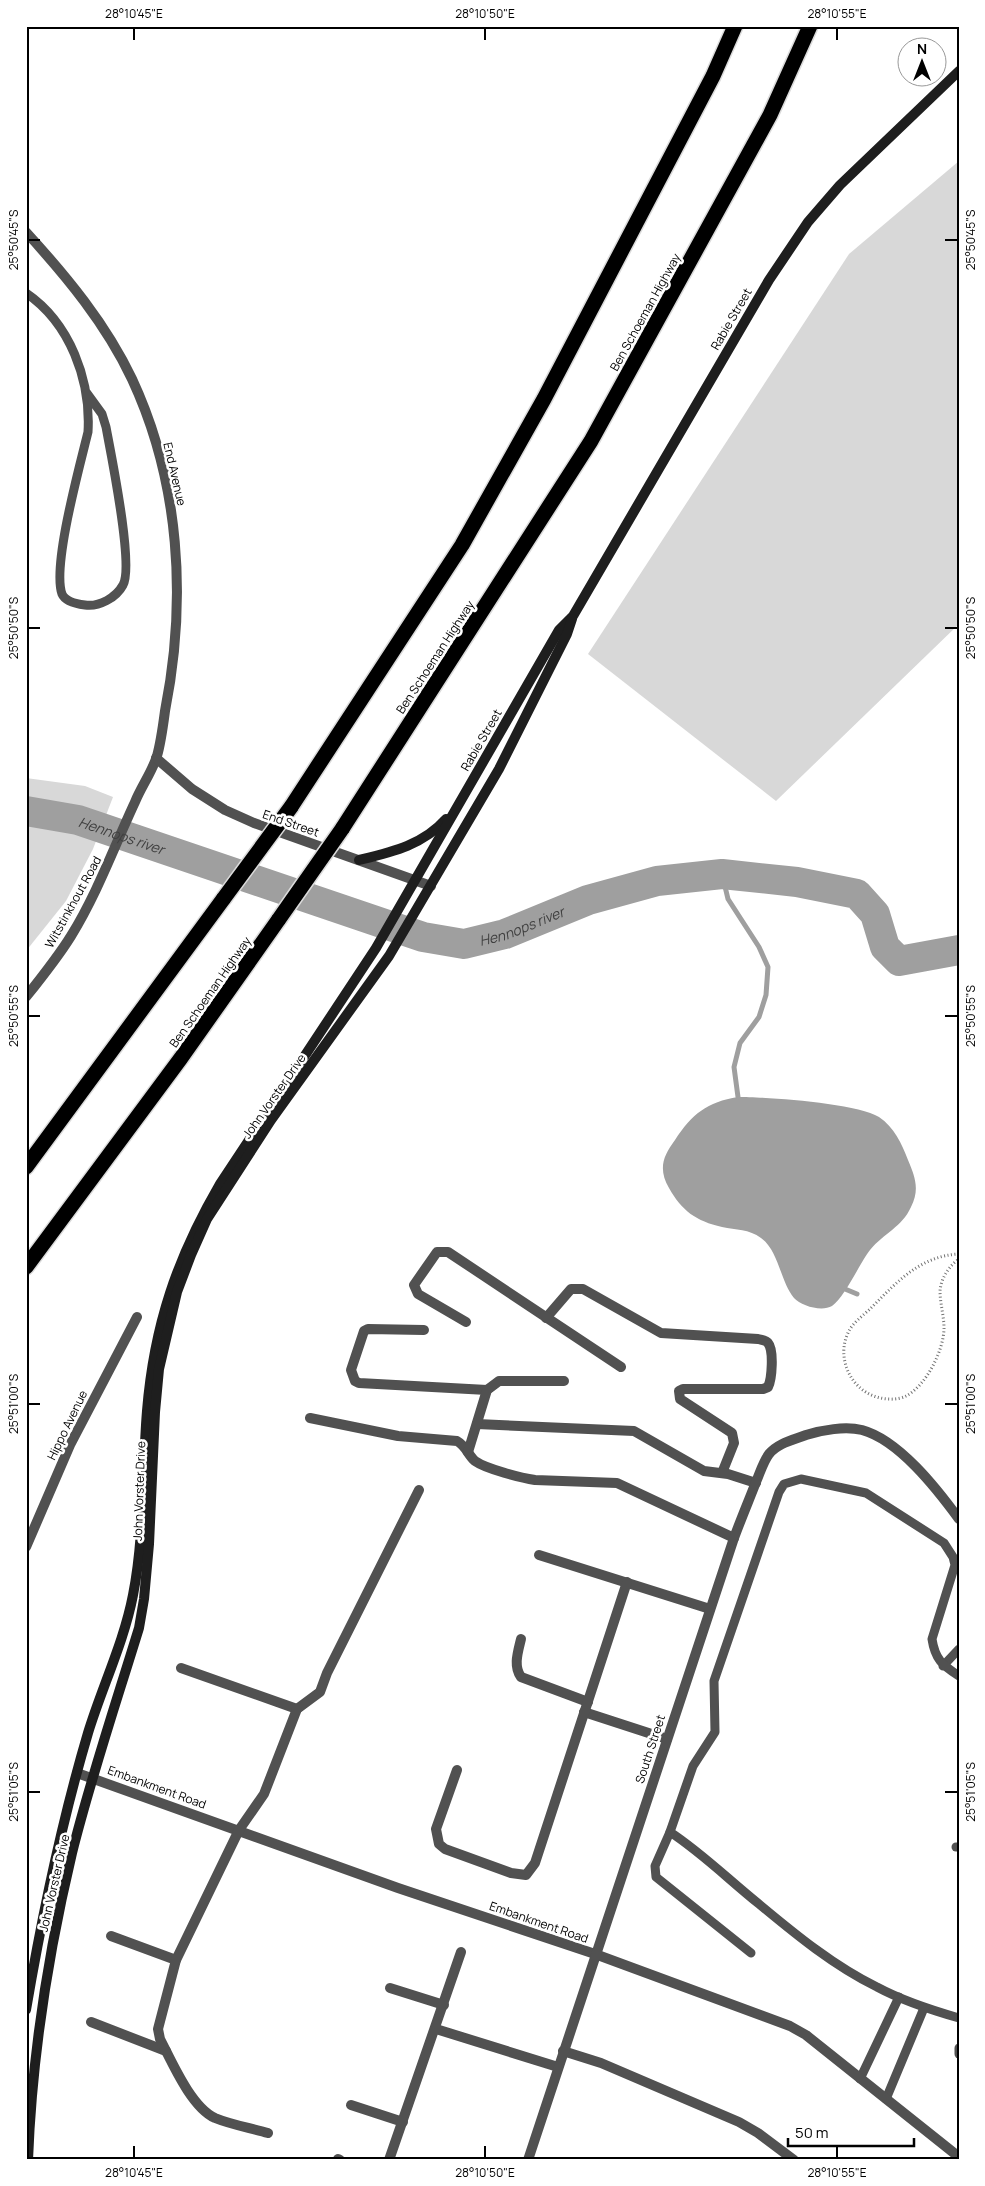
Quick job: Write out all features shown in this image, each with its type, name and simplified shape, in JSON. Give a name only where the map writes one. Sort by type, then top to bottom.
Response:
[{"type":"highway","points":[[26,1167],[291,807],[462,545],[549,390],[712,76],[735,26]]},
{"type":"highway","name":"Ben Schoeman Highway","points":[[26,1266],[181,1058],[280,919],[342,828],[591,441],[770,115],[810,26]]},
{"type":"main road","name":"Rabie Street","points":[[431,886],[499,769],[567,634],[573,616],[769,280],[808,222],[840,185],[959,71]]},
{"type":"main road","name":"Rabie Street","points":[[416,880],[559,630],[573,616]]},
{"type":"main road","points":[[359,860],[399,850],[420,841],[438,828],[459,804]]},
{"type":"main road","name":"John Vorster Drive","points":[[26,2010],[56,1849],[77,1773],[133,1596],[140,1542],[147,1411],[152,1368],[170,1290],[184,1252],[220,1184],[376,948],[416,880]]},
{"type":"main road","name":"John Vorster Drive","points":[[28,2160],[36,2036],[54,1938],[73,1851],[141,1618],[149,1544],[155,1412],[159,1369],[182,1277],[207,1219],[226,1188],[271,1120],[389,956],[431,886]]},
{"type":"street","name":"End Avenue","points":[[26,232],[69,279],[102,326],[132,380],[151,430],[167,483],[175,539],[177,600],[172,678],[156,758]]},
{"type":"street","name":"Witstinkhout Road","points":[[26,997],[72,935],[113,854],[156,758]]},
{"type":"street","name":"End Street","points":[[156,758],[192,789],[225,810],[254,823],[431,886]]},
{"type":"street","points":[[466,1322],[414,1290],[414,1284],[437,1252],[448,1252],[621,1367]]},
{"type":"street","points":[[546,1318],[571,1289],[577,1288],[583,1289],[661,1333],[758,1339],[764,1340],[769,1344],[771,1349],[771,1381],[768,1387],[763,1389],[683,1389],[679,1391],[680,1398],[732,1434],[734,1443],[722,1473]]},
{"type":"street","name":"Hippo Avenue","points":[[26,1547],[70,1445],[137,1317]]},
{"type":"street","points":[[424,1330],[368,1329],[364,1331],[351,1370],[352,1376],[359,1383],[487,1390]]},
{"type":"street","points":[[468,1452],[487,1390],[499,1381],[564,1381]]},
{"type":"street","points":[[310,1418],[398,1436],[457,1441],[476,1462],[522,1478],[617,1483],[734,1538]]},
{"type":"street","points":[[477,1424],[634,1431],[704,1471],[722,1473],[756,1484]]},
{"type":"street","name":"South Street","points":[[528,2160],[734,1538],[769,1455],[786,1442],[814,1433],[844,1429],[861,1430],[873,1434],[907,1459],[940,1493],[959,1518]]},
{"type":"street","points":[[268,2133],[214,2117],[205,2111],[183,2081],[166,2051],[158,2034],[158,2029],[176,1960],[239,1830],[264,1794],[297,1709],[320,1692],[327,1673],[419,1490]]},
{"type":"street","points":[[539,1555],[710,1609]]},
{"type":"street","points":[[458,1770],[436,1828],[438,1844],[445,1849],[511,1873],[526,1875],[535,1863],[627,1582]]},
{"type":"street","points":[[521,1639],[516,1661],[516,1671],[521,1677],[588,1702]]},
{"type":"street","points":[[181,1668],[297,1709]]},
{"type":"street","points":[[584,1712],[667,1739]]},
{"type":"street","name":"Embankment Road","points":[[77,1773],[398,1888],[595,1954],[790,2026],[806,2035],[959,2157]]},
{"type":"street","points":[[111,1936],[176,1960]]},
{"type":"street","points":[[393,2159],[403,2122],[461,1952]]},
{"type":"street","points":[[390,1988],[444,2005]]},
{"type":"street","points":[[91,2022],[166,2051]]},
{"type":"street","points":[[436,2029],[558,2067]]},
{"type":"street","points":[[563,2052],[600,2063],[739,2122],[758,2133],[794,2160]]},
{"type":"street","points":[[350,2105],[403,2122]]},
{"type":"lane","points":[[26,293],[42,304],[59,323],[72,348],[86,392],[89,417],[88,432],[63,544],[59,574],[62,594],[67,600],[86,605],[98,604],[112,598],[124,584],[126,550],[106,427],[102,414],[86,392]]},
{"type":"lane","points":[[751,1953],[656,1876],[655,1866],[670,1832],[693,1766],[715,1732],[714,1681],[778,1492],[784,1484],[801,1479],[866,1493],[944,1543],[954,1557],[955,1565],[932,1638],[934,1650],[943,1666],[959,1676]]},
{"type":"lane","points":[[943,1666],[959,1649]]},
{"type":"lane","points":[[670,1832],[688,1844],[759,1904],[831,1960],[876,1987],[924,2008],[959,2018]]},
{"type":"lane","points":[[860,2078],[899,1997]]},
{"type":"lane","points":[[886,2099],[924,2008]]},
{"type":"lane","points":[[959,2048],[959,2054]]},
{"type":"path","points":[[959,1254],[948,1254],[927,1261],[905,1274],[848,1333],[844,1352],[846,1366],[851,1378],[867,1394],[892,1399],[905,1397],[921,1383],[940,1351],[944,1328],[940,1291],[947,1272],[952,1264],[959,1259]]},
{"type":"shaded area","points":[[959,161],[959,624],[776,801],[588,654],[849,254]]},
{"type":"shaded area","points":[[26,778],[85,786],[113,797],[93,849],[66,901],[26,951]]},
{"type":"shaded area","points":[[738,1097],[811,1102],[868,1112],[879,1117],[889,1126],[903,1148],[916,1183],[914,1201],[903,1220],[870,1250],[842,1296],[828,1308],[806,1306],[794,1298],[785,1283],[772,1250],[761,1238],[747,1231],[713,1225],[697,1218],[679,1203],[666,1181],[663,1163],[681,1131],[694,1116],[709,1106]]},
{"type":"waterway","name":"Hennops river","points":[[26,811],[78,820],[423,937],[464,944],[505,934],[588,900],[657,881],[722,874],[797,882],[857,894],[875,914],[885,947],[899,961],[959,950]]},
{"type":"waterway","points":[[722,874],[728,899],[759,947],[768,967],[766,995],[759,1017],[740,1043],[734,1067],[738,1097]]},
{"type":"waterway","points":[[845,1289],[857,1294]]}]
